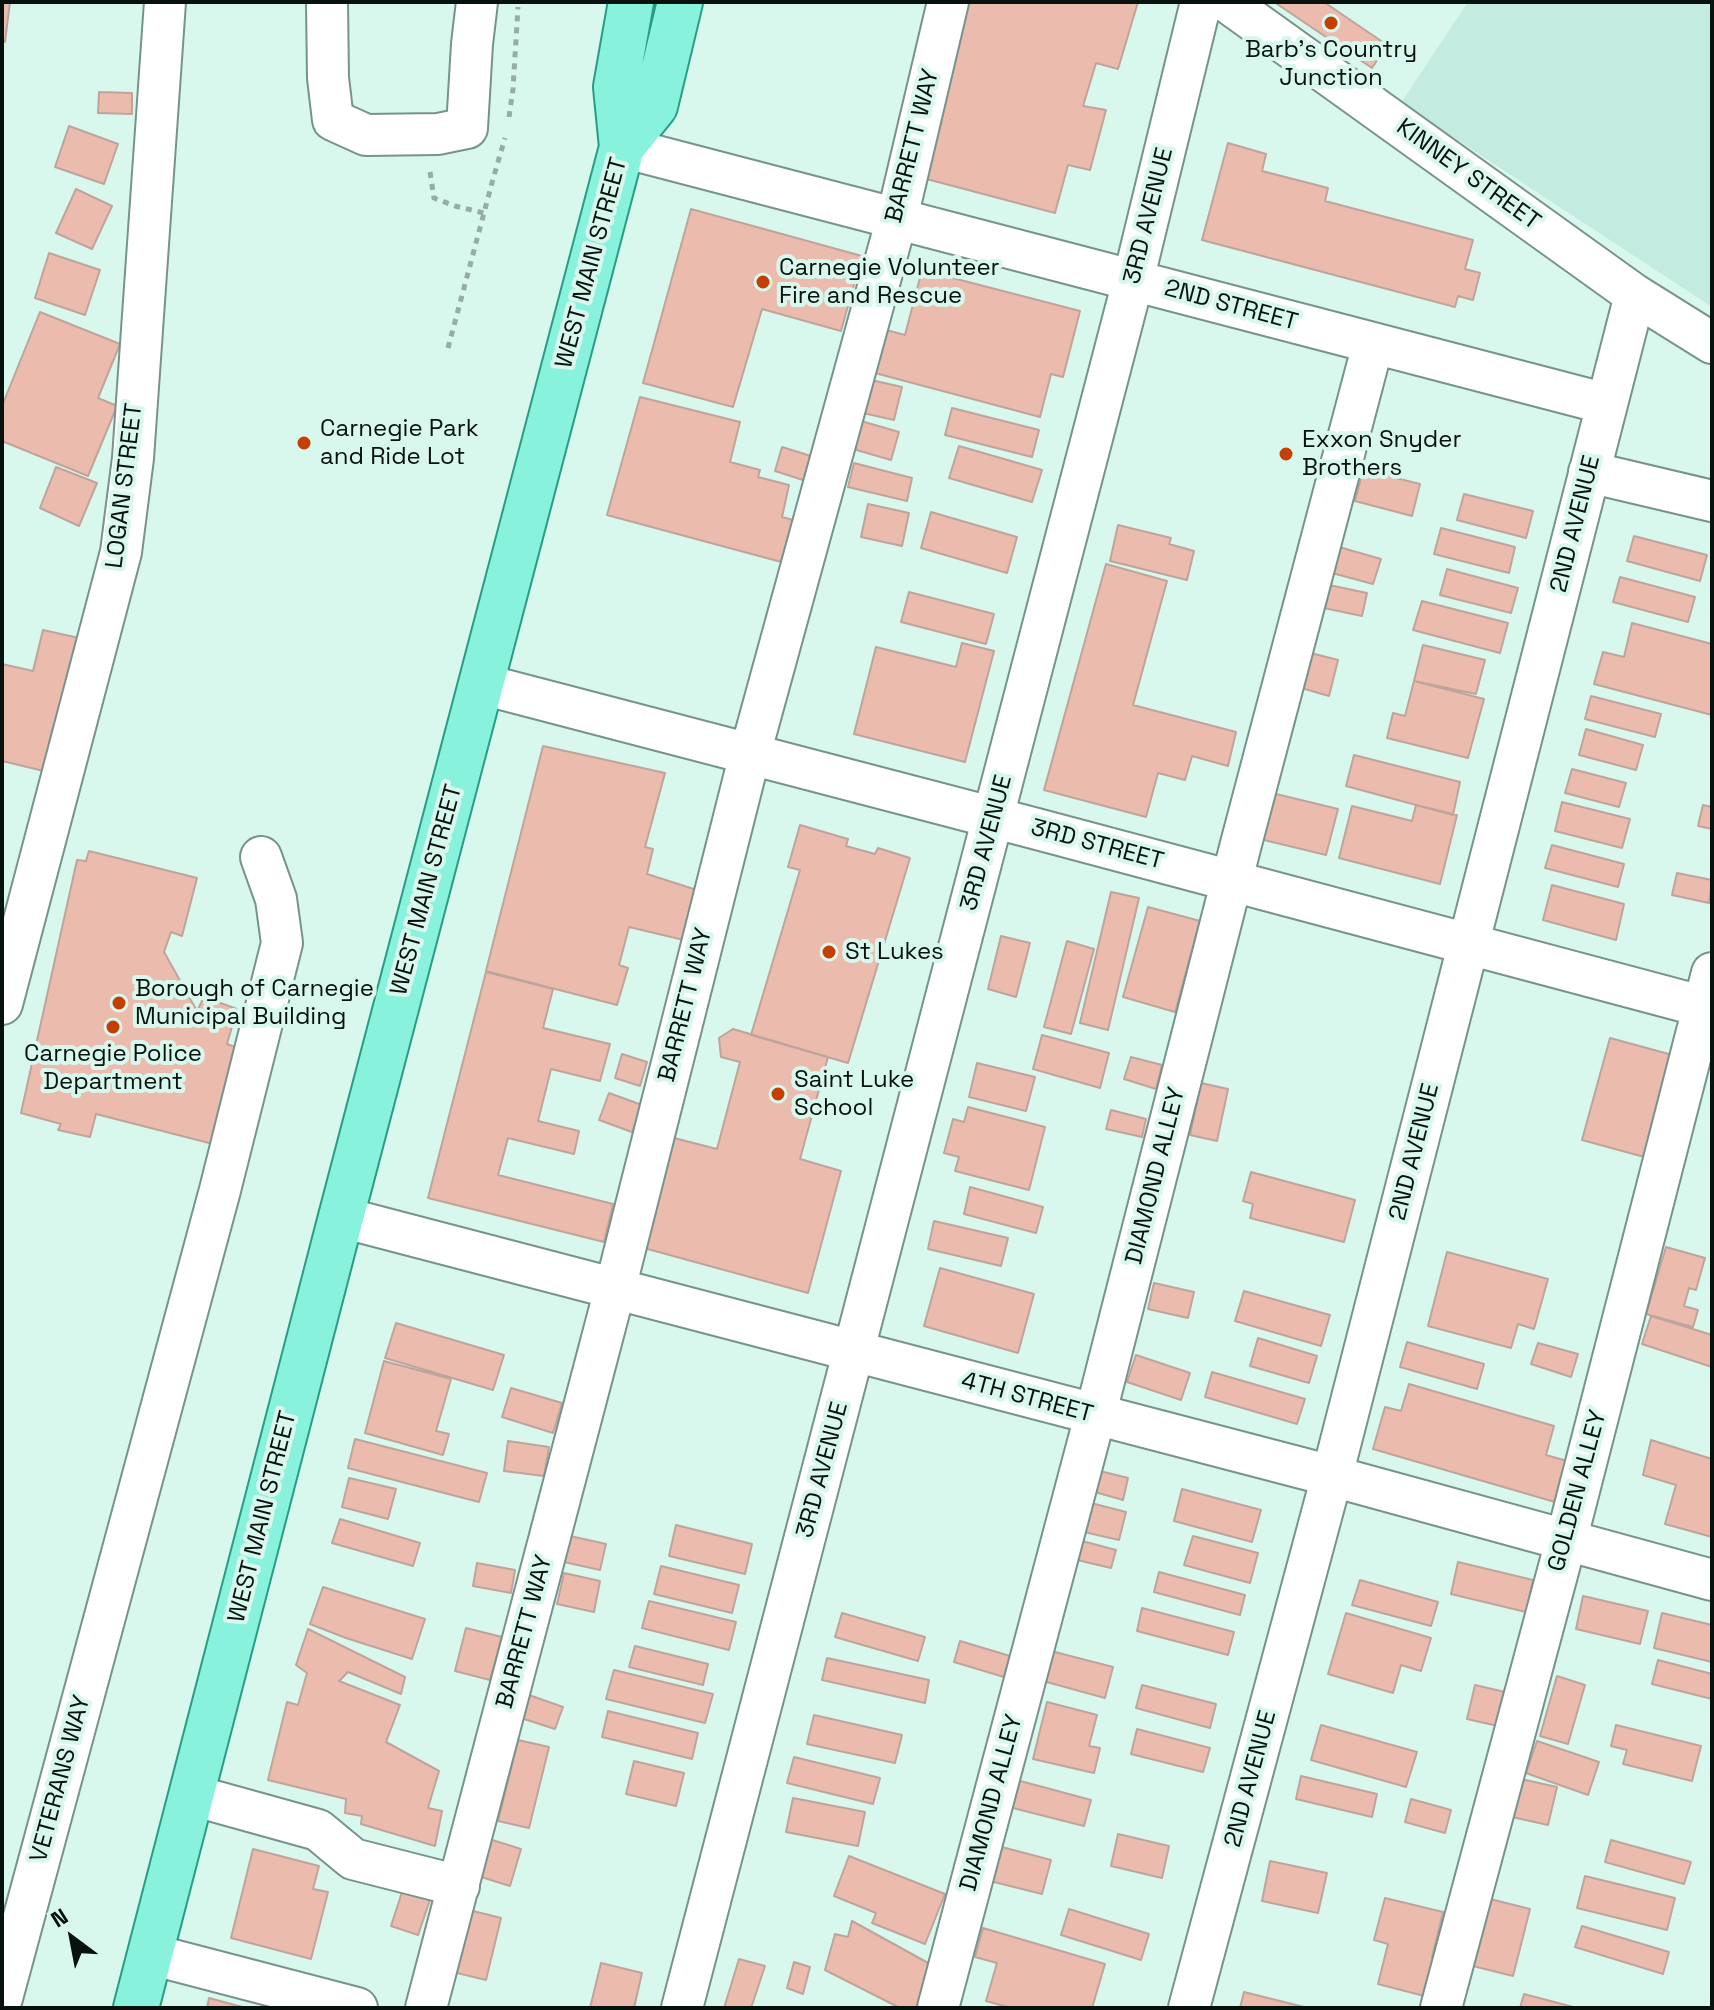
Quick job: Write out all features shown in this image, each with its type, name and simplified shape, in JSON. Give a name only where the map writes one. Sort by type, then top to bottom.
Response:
[{"type":"main road","name":"WEST MAIN STREET","points":[[136,2008],[622,147],[616,87],[631,2]]},
{"type":"main road","points":[[655,106],[680,2]]},
{"type":"main road","points":[[622,147],[655,106],[699,2]]},
{"type":"street","name":"LOGAN STREET","points":[[2,1004],[121,552],[133,458],[165,2]]},
{"type":"street","points":[[327,2],[328,78],[333,120],[366,135],[438,134],[467,128],[477,2]]},
{"type":"street","name":"BARRETT WAY","points":[[426,2008],[615,1289],[750,754],[897,218],[948,2]]},
{"type":"street","name":"3RD AVENUE","points":[[682,2008],[1133,281],[1201,2]]},
{"type":"street","name":"KINNEY STREET","points":[[1227,2],[1635,295],[1712,343]]},
{"type":"street","name":"2ND STREET","points":[[622,147],[1607,404]]},
{"type":"street","name":"2ND AVENUE","points":[[1189,2008],[1332,1476],[1635,295]]},
{"type":"street","name":"DIAMOND ALLEY","points":[[938,2008],[1373,344]]},
{"type":"street","points":[[1589,472],[1712,501]]},
{"type":"street","name":"3RD STREET","points":[[482,684],[1468,944],[1709,996]]},
{"type":"street","name":"VETERANS WAY","points":[[5,1978],[220,1190],[282,943],[276,899],[261,857]]},
{"type":"street","name":"GOLDEN ALLEY","points":[[1441,2008],[1709,996]]},
{"type":"street","name":"4TH STREET","points":[[341,1217],[1332,1476],[1712,1580]]},
{"type":"street","points":[[192,1795],[318,1830],[353,1859],[459,1886]]},
{"type":"street","points":[[150,1954],[357,2008]]},
{"type":"path","points":[[448,348],[504,145],[513,89],[517,2]]},
{"type":"path","points":[[429,165],[434,198],[484,213]]},
{"type":"shaded area","points":[[1468,2],[1712,2],[1712,307],[1401,103]]},
{"type":"building","points":[[2,2],[10,2],[5,42],[2,41]]},
{"type":"building","points":[[965,2],[1138,2],[1118,69],[1096,63],[1083,106],[1106,110],[1090,170],[1068,165],[1055,213],[919,177]]},
{"type":"building","name":"Barb's Country Junction","points":[[1274,2],[1324,2],[1387,45],[1372,68]]},
{"type":"building","points":[[99,92],[132,93],[132,114],[98,113]]},
{"type":"building","points":[[69,126],[118,144],[104,184],[55,167]]},
{"type":"building","points":[[1228,143],[1266,154],[1262,171],[1328,188],[1325,201],[1473,240],[1465,269],[1480,273],[1473,300],[1458,296],[1455,307],[1202,240]]},
{"type":"building","points":[[76,189],[112,206],[92,249],[56,233]]},
{"type":"building","name":"Carnegie Volunteer Fire and Rescue","points":[[691,209],[862,256],[841,331],[762,309],[733,407],[643,383]]},
{"type":"building","points":[[49,253],[100,270],[85,315],[35,298]]},
{"type":"building","points":[[922,270],[1080,311],[1063,377],[1051,374],[1040,417],[875,373],[886,330],[905,335]]},
{"type":"building","points":[[40,312],[120,344],[98,398],[117,406],[88,476],[2,441],[2,406]]},
{"type":"building","points":[[871,380],[902,387],[894,420],[863,413]]},
{"type":"building","points":[[640,397],[740,422],[730,462],[760,470],[758,477],[789,485],[782,517],[797,521],[785,563],[607,515]]},
{"type":"building","points":[[952,408],[1039,430],[1032,457],[945,435]]},
{"type":"building","points":[[861,421],[899,432],[891,460],[853,449]]},
{"type":"building","points":[[959,446],[1042,470],[1032,502],[949,478]]},
{"type":"building","points":[[782,447],[811,456],[803,480],[775,471]]},
{"type":"building","points":[[854,463],[912,478],[907,501],[848,487]]},
{"type":"building","points":[[56,467],[97,483],[79,526],[40,508]]},
{"type":"building","points":[[1363,470],[1420,484],[1412,516],[1355,501]]},
{"type":"building","points":[[1464,494],[1533,511],[1526,538],[1457,520]]},
{"type":"building","points":[[868,504],[909,513],[902,546],[861,537]]},
{"type":"building","points":[[931,512],[1017,537],[1007,573],[921,548]]},
{"type":"building","points":[[1118,525],[1171,538],[1169,544],[1194,551],[1187,580],[1110,561]]},
{"type":"building","points":[[1441,528],[1515,547],[1509,573],[1434,554]]},
{"type":"building","points":[[1634,536],[1707,555],[1700,581],[1627,561]]},
{"type":"building","points":[[1339,547],[1381,559],[1373,584],[1332,573]]},
{"type":"building","points":[[1106,564],[1167,581],[1133,705],[1236,732],[1228,766],[1192,756],[1185,780],[1158,773],[1146,817],[1044,790]]},
{"type":"building","points":[[1447,569],[1518,588],[1511,613],[1440,595]]},
{"type":"building","points":[[1620,577],[1695,597],[1688,622],[1613,602]]},
{"type":"building","points":[[1329,585],[1367,593],[1362,616],[1324,608]]},
{"type":"building","points":[[909,592],[994,614],[986,644],[901,622]]},
{"type":"building","points":[[1422,601],[1508,623],[1500,653],[1413,630]]},
{"type":"building","points":[[1632,623],[1712,644],[1712,715],[1594,684],[1603,652],[1624,657]]},
{"type":"building","points":[[43,630],[79,638],[48,772],[2,761],[2,664],[33,671]]},
{"type":"building","points":[[962,643],[994,651],[965,762],[854,734],[876,647],[956,667]]},
{"type":"building","points":[[1423,645],[1485,660],[1476,694],[1414,681]]},
{"type":"building","points":[[1307,652],[1338,660],[1329,696],[1298,687]]},
{"type":"building","points":[[1414,681],[1484,699],[1468,758],[1387,738],[1393,713],[1405,716]]},
{"type":"building","points":[[1591,696],[1661,714],[1655,737],[1585,719]]},
{"type":"building","points":[[1586,729],[1643,745],[1636,770],[1579,755]]},
{"type":"building","points":[[543,746],[665,773],[645,847],[653,849],[647,874],[700,891],[688,941],[629,927],[619,965],[628,968],[617,1005],[486,971]]},
{"type":"building","points":[[1354,755],[1460,782],[1453,815],[1346,786]]},
{"type":"building","points":[[1572,769],[1626,783],[1619,807],[1565,793]]},
{"type":"building","points":[[1272,793],[1338,809],[1326,855],[1260,839]]},
{"type":"building","points":[[1562,802],[1630,819],[1622,848],[1555,831]]},
{"type":"building","points":[[1416,805],[1457,815],[1440,884],[1339,858],[1352,806],[1412,821]]},
{"type":"building","points":[[1703,805],[1712,807],[1712,829],[1698,826]]},
{"type":"building","name":"St Lukes","points":[[800,825],[848,839],[846,846],[875,854],[878,848],[910,858],[848,1063],[751,1035],[800,870],[788,867]]},
{"type":"building","points":[[1552,845],[1624,864],[1618,887],[1545,868]]},
{"type":"building","name":"Borough of Carnegie Municipal Building","points":[[89,851],[197,878],[182,936],[171,932],[164,952],[197,1011],[204,997],[237,1009],[227,1044],[238,1048],[213,1144],[96,1114],[90,1137],[58,1130],[61,1124],[21,1113],[77,860],[86,861]]},
{"type":"building","points":[[1677,873],[1712,880],[1709,903],[1672,895]]},
{"type":"building","points":[[1552,885],[1624,904],[1616,940],[1543,920]]},
{"type":"building","points":[[1111,892],[1139,898],[1108,1030],[1080,1023]]},
{"type":"building","points":[[1148,907],[1200,921],[1175,1012],[1123,997]]},
{"type":"building","points":[[1001,936],[1030,943],[1016,997],[988,989]]},
{"type":"building","points":[[1067,941],[1094,949],[1071,1034],[1044,1027]]},
{"type":"building","points":[[486,972],[553,989],[543,1028],[610,1044],[600,1081],[551,1069],[538,1121],[579,1131],[574,1154],[508,1138],[498,1175],[613,1204],[604,1242],[428,1198]]},
{"type":"building","points":[[733,1029],[828,1057],[800,1159],[841,1171],[808,1293],[644,1248],[674,1138],[717,1149],[740,1062],[721,1057],[719,1038]]},
{"type":"building","points":[[1042,1035],[1109,1053],[1100,1088],[1033,1069]]},
{"type":"building","points":[[1610,1038],[1676,1056],[1648,1158],[1582,1140]]},
{"type":"building","points":[[622,1054],[647,1062],[640,1086],[615,1078]]},
{"type":"building","points":[[1131,1057],[1162,1065],[1156,1089],[1124,1079]]},
{"type":"building","points":[[977,1063],[1035,1077],[1026,1111],[969,1097]]},
{"type":"building","points":[[1201,1083],[1228,1089],[1217,1141],[1190,1135]]},
{"type":"building","points":[[609,1093],[642,1105],[632,1132],[599,1120]]},
{"type":"building","points":[[968,1107],[1045,1127],[1029,1190],[955,1171],[959,1157],[944,1153],[953,1119],[964,1122]]},
{"type":"building","points":[[1111,1110],[1146,1119],[1142,1137],[1106,1129]]},
{"type":"building","points":[[1251,1172],[1355,1200],[1344,1242],[1250,1218],[1253,1204],[1243,1201]]},
{"type":"building","points":[[970,1187],[1043,1207],[1036,1233],[964,1214]]},
{"type":"building","points":[[934,1221],[1008,1238],[1001,1266],[928,1249]]},
{"type":"building","points":[[1666,1247],[1705,1258],[1696,1290],[1689,1288],[1684,1306],[1698,1310],[1693,1327],[1646,1314]]},
{"type":"building","points":[[1447,1252],[1548,1279],[1534,1329],[1518,1324],[1511,1348],[1428,1326]]},
{"type":"building","points":[[940,1268],[1034,1294],[1018,1353],[924,1326]]},
{"type":"building","points":[[1154,1283],[1194,1292],[1188,1318],[1148,1309]]},
{"type":"building","points":[[1244,1291],[1330,1315],[1321,1346],[1235,1321]]},
{"type":"building","points":[[1651,1316],[1712,1335],[1712,1367],[1642,1344]]},
{"type":"building","points":[[396,1323],[504,1355],[493,1390],[385,1358]]},
{"type":"building","points":[[1258,1338],[1317,1356],[1309,1383],[1250,1366]]},
{"type":"building","points":[[1407,1342],[1484,1364],[1477,1389],[1400,1367]]},
{"type":"building","points":[[1538,1343],[1578,1354],[1571,1377],[1531,1364]]},
{"type":"building","points":[[1136,1355],[1190,1373],[1181,1400],[1127,1382]]},
{"type":"building","points":[[384,1361],[451,1379],[436,1431],[449,1434],[443,1455],[365,1433]]},
{"type":"building","points":[[1212,1372],[1305,1399],[1297,1424],[1205,1397]]},
{"type":"building","points":[[1409,1384],[1554,1426],[1546,1455],[1567,1461],[1555,1502],[1373,1449],[1385,1407],[1401,1411]]},
{"type":"building","points":[[511,1388],[562,1403],[553,1433],[502,1417]]},
{"type":"building","points":[[355,1439],[487,1473],[479,1502],[348,1468]]},
{"type":"building","points":[[1651,1440],[1712,1459],[1712,1537],[1665,1524],[1676,1485],[1643,1475]]},
{"type":"building","points":[[508,1441],[549,1447],[544,1476],[504,1471]]},
{"type":"building","points":[[1100,1471],[1128,1478],[1123,1500],[1095,1492]]},
{"type":"building","points":[[349,1478],[396,1489],[388,1519],[342,1507]]},
{"type":"building","points":[[1182,1489],[1261,1510],[1252,1542],[1174,1521]]},
{"type":"building","points":[[1091,1503],[1126,1512],[1119,1540],[1084,1532]]},
{"type":"building","points":[[340,1519],[420,1543],[413,1566],[332,1543]]},
{"type":"building","points":[[676,1525],[752,1544],[745,1574],[669,1556]]},
{"type":"building","points":[[570,1536],[606,1544],[600,1570],[564,1562]]},
{"type":"building","points":[[1193,1536],[1258,1553],[1250,1583],[1184,1565]]},
{"type":"building","points":[[1082,1541],[1116,1550],[1111,1568],[1077,1560]]},
{"type":"building","points":[[1458,1562],[1533,1580],[1526,1612],[1451,1594]]},
{"type":"building","points":[[477,1563],[515,1570],[511,1593],[473,1586]]},
{"type":"building","points":[[661,1566],[739,1585],[732,1613],[654,1594]]},
{"type":"building","points":[[1159,1572],[1245,1595],[1240,1615],[1154,1592]]},
{"type":"building","points":[[564,1573],[600,1581],[594,1612],[557,1604]]},
{"type":"building","points":[[1360,1580],[1438,1602],[1431,1626],[1352,1605]]},
{"type":"building","points":[[323,1587],[425,1619],[412,1659],[310,1624]]},
{"type":"building","points":[[1583,1596],[1648,1611],[1640,1644],[1576,1629]]},
{"type":"building","points":[[649,1601],[736,1622],[729,1650],[642,1628]]},
{"type":"building","points":[[1142,1608],[1234,1632],[1228,1655],[1137,1631]]},
{"type":"building","points":[[842,1613],[925,1637],[918,1661],[835,1637]]},
{"type":"building","points":[[1346,1613],[1431,1638],[1421,1671],[1401,1665],[1393,1693],[1328,1674]]},
{"type":"building","points":[[1662,1613],[1712,1625],[1712,1662],[1654,1648]]},
{"type":"building","points":[[466,1628],[502,1637],[490,1680],[455,1671]]},
{"type":"building","points":[[308,1629],[405,1677],[401,1694],[348,1672],[339,1681],[400,1705],[386,1742],[439,1771],[428,1808],[442,1811],[435,1846],[361,1824],[362,1816],[345,1813],[346,1799],[268,1780],[287,1702],[298,1705],[307,1673],[296,1665]]},
{"type":"building","points":[[960,1641],[1010,1656],[1004,1677],[954,1662]]},
{"type":"building","points":[[635,1646],[708,1664],[703,1685],[629,1667]]},
{"type":"building","points":[[1051,1651],[1113,1667],[1105,1698],[1043,1681]]},
{"type":"building","points":[[827,1658],[929,1680],[925,1703],[822,1680]]},
{"type":"building","points":[[1658,1660],[1712,1674],[1712,1699],[1652,1684]]},
{"type":"building","points":[[614,1670],[713,1694],[705,1723],[606,1699]]},
{"type":"building","points":[[1557,1676],[1585,1685],[1568,1744],[1540,1736]]},
{"type":"building","points":[[1142,1685],[1216,1704],[1210,1728],[1136,1708]]},
{"type":"building","points":[[1475,1685],[1505,1692],[1498,1726],[1467,1719]]},
{"type":"building","points":[[529,1695],[563,1707],[555,1729],[521,1718]]},
{"type":"building","points":[[1047,1702],[1097,1715],[1089,1746],[1100,1748],[1094,1773],[1033,1759]]},
{"type":"building","points":[[608,1711],[698,1733],[692,1759],[602,1737]]},
{"type":"building","points":[[814,1715],[902,1735],[895,1763],[807,1744]]},
{"type":"building","points":[[1321,1725],[1417,1752],[1406,1787],[1311,1760]]},
{"type":"building","points":[[1616,1725],[1701,1746],[1692,1781],[1623,1764],[1627,1750],[1611,1746]]},
{"type":"building","points":[[1137,1729],[1210,1748],[1203,1772],[1131,1754]]},
{"type":"building","points":[[518,1740],[549,1747],[529,1828],[498,1821]]},
{"type":"building","points":[[1537,1741],[1599,1762],[1588,1795],[1526,1773]]},
{"type":"building","points":[[794,1757],[880,1778],[873,1804],[787,1783]]},
{"type":"building","points":[[634,1761],[684,1773],[676,1806],[626,1794]]},
{"type":"building","points":[[1301,1776],[1377,1794],[1372,1817],[1296,1799]]},
{"type":"building","points":[[1013,1779],[1091,1800],[1084,1826],[1005,1806]]},
{"type":"building","points":[[1521,1779],[1557,1787],[1548,1825],[1512,1817]]},
{"type":"building","points":[[793,1798],[865,1812],[858,1846],[786,1832]]},
{"type":"building","points":[[1411,1799],[1451,1810],[1445,1833],[1405,1822]]},
{"type":"building","points":[[1118,1834],[1169,1846],[1162,1878],[1111,1866]]},
{"type":"building","points":[[486,1838],[521,1849],[510,1886],[475,1875]]},
{"type":"building","points":[[1611,1840],[1691,1862],[1684,1884],[1605,1862]]},
{"type":"building","points":[[998,1846],[1051,1860],[1042,1894],[990,1881]]},
{"type":"building","points":[[253,1849],[319,1866],[313,1889],[328,1892],[311,1959],[231,1938]]},
{"type":"building","points":[[849,1856],[945,1894],[925,1944],[872,1923],[876,1913],[834,1896]]},
{"type":"building","points":[[1270,1861],[1327,1873],[1318,1913],[1262,1901]]},
{"type":"building","points":[[1585,1876],[1675,1898],[1667,1930],[1577,1908]]},
{"type":"building","points":[[403,1889],[431,1897],[418,1935],[391,1926]]},
{"type":"building","points":[[1385,1898],[1443,1912],[1432,1957],[1442,1960],[1432,1998],[1378,1984],[1388,1944],[1374,1940]]},
{"type":"building","points":[[1486,1898],[1530,1909],[1513,1976],[1469,1965]]},
{"type":"building","points":[[1069,1909],[1149,1934],[1141,1960],[1061,1935]]},
{"type":"building","points":[[469,1910],[501,1918],[486,1980],[453,1972]]},
{"type":"building","points":[[852,1921],[930,1964],[917,2008],[900,2008],[825,1970],[835,1934],[848,1937]]},
{"type":"building","points":[[1582,1926],[1669,1952],[1663,1974],[1575,1947]]},
{"type":"building","points":[[983,1928],[1105,1964],[1092,2008],[1011,2008],[986,2001],[997,1963],[975,1957]]},
{"type":"building","points":[[739,1959],[765,1966],[751,2008],[724,2008]]},
{"type":"building","points":[[794,1962],[810,1967],[803,1994],[787,1988]]},
{"type":"building","points":[[601,1963],[642,1973],[634,2008],[590,2008]]},
{"type":"building","points":[[1244,1992],[1308,2008],[1240,2008]]},
{"type":"building","points":[[1524,1994],[1577,2008],[1520,2008]]},
{"type":"building","points":[[209,1998],[246,2008],[207,2008]]},
{"type":"place","name":"Barb's Country Junction","points":[[1331,23]]},
{"type":"place","name":"Carnegie Volunteer Fire and Rescue","points":[[763,282]]},
{"type":"place","name":"Carnegie Park and Ride Lot","points":[[304,443]]},
{"type":"place","name":"Exxon Snyder Brothers","points":[[1286,454]]},
{"type":"place","name":"St Lukes","points":[[829,952]]},
{"type":"place","name":"Borough of Carnegie Municipal Building","points":[[119,1003]]},
{"type":"place","name":"Carnegie Police Department","points":[[113,1027]]},
{"type":"place","name":"Saint Luke School","points":[[778,1094]]}]
